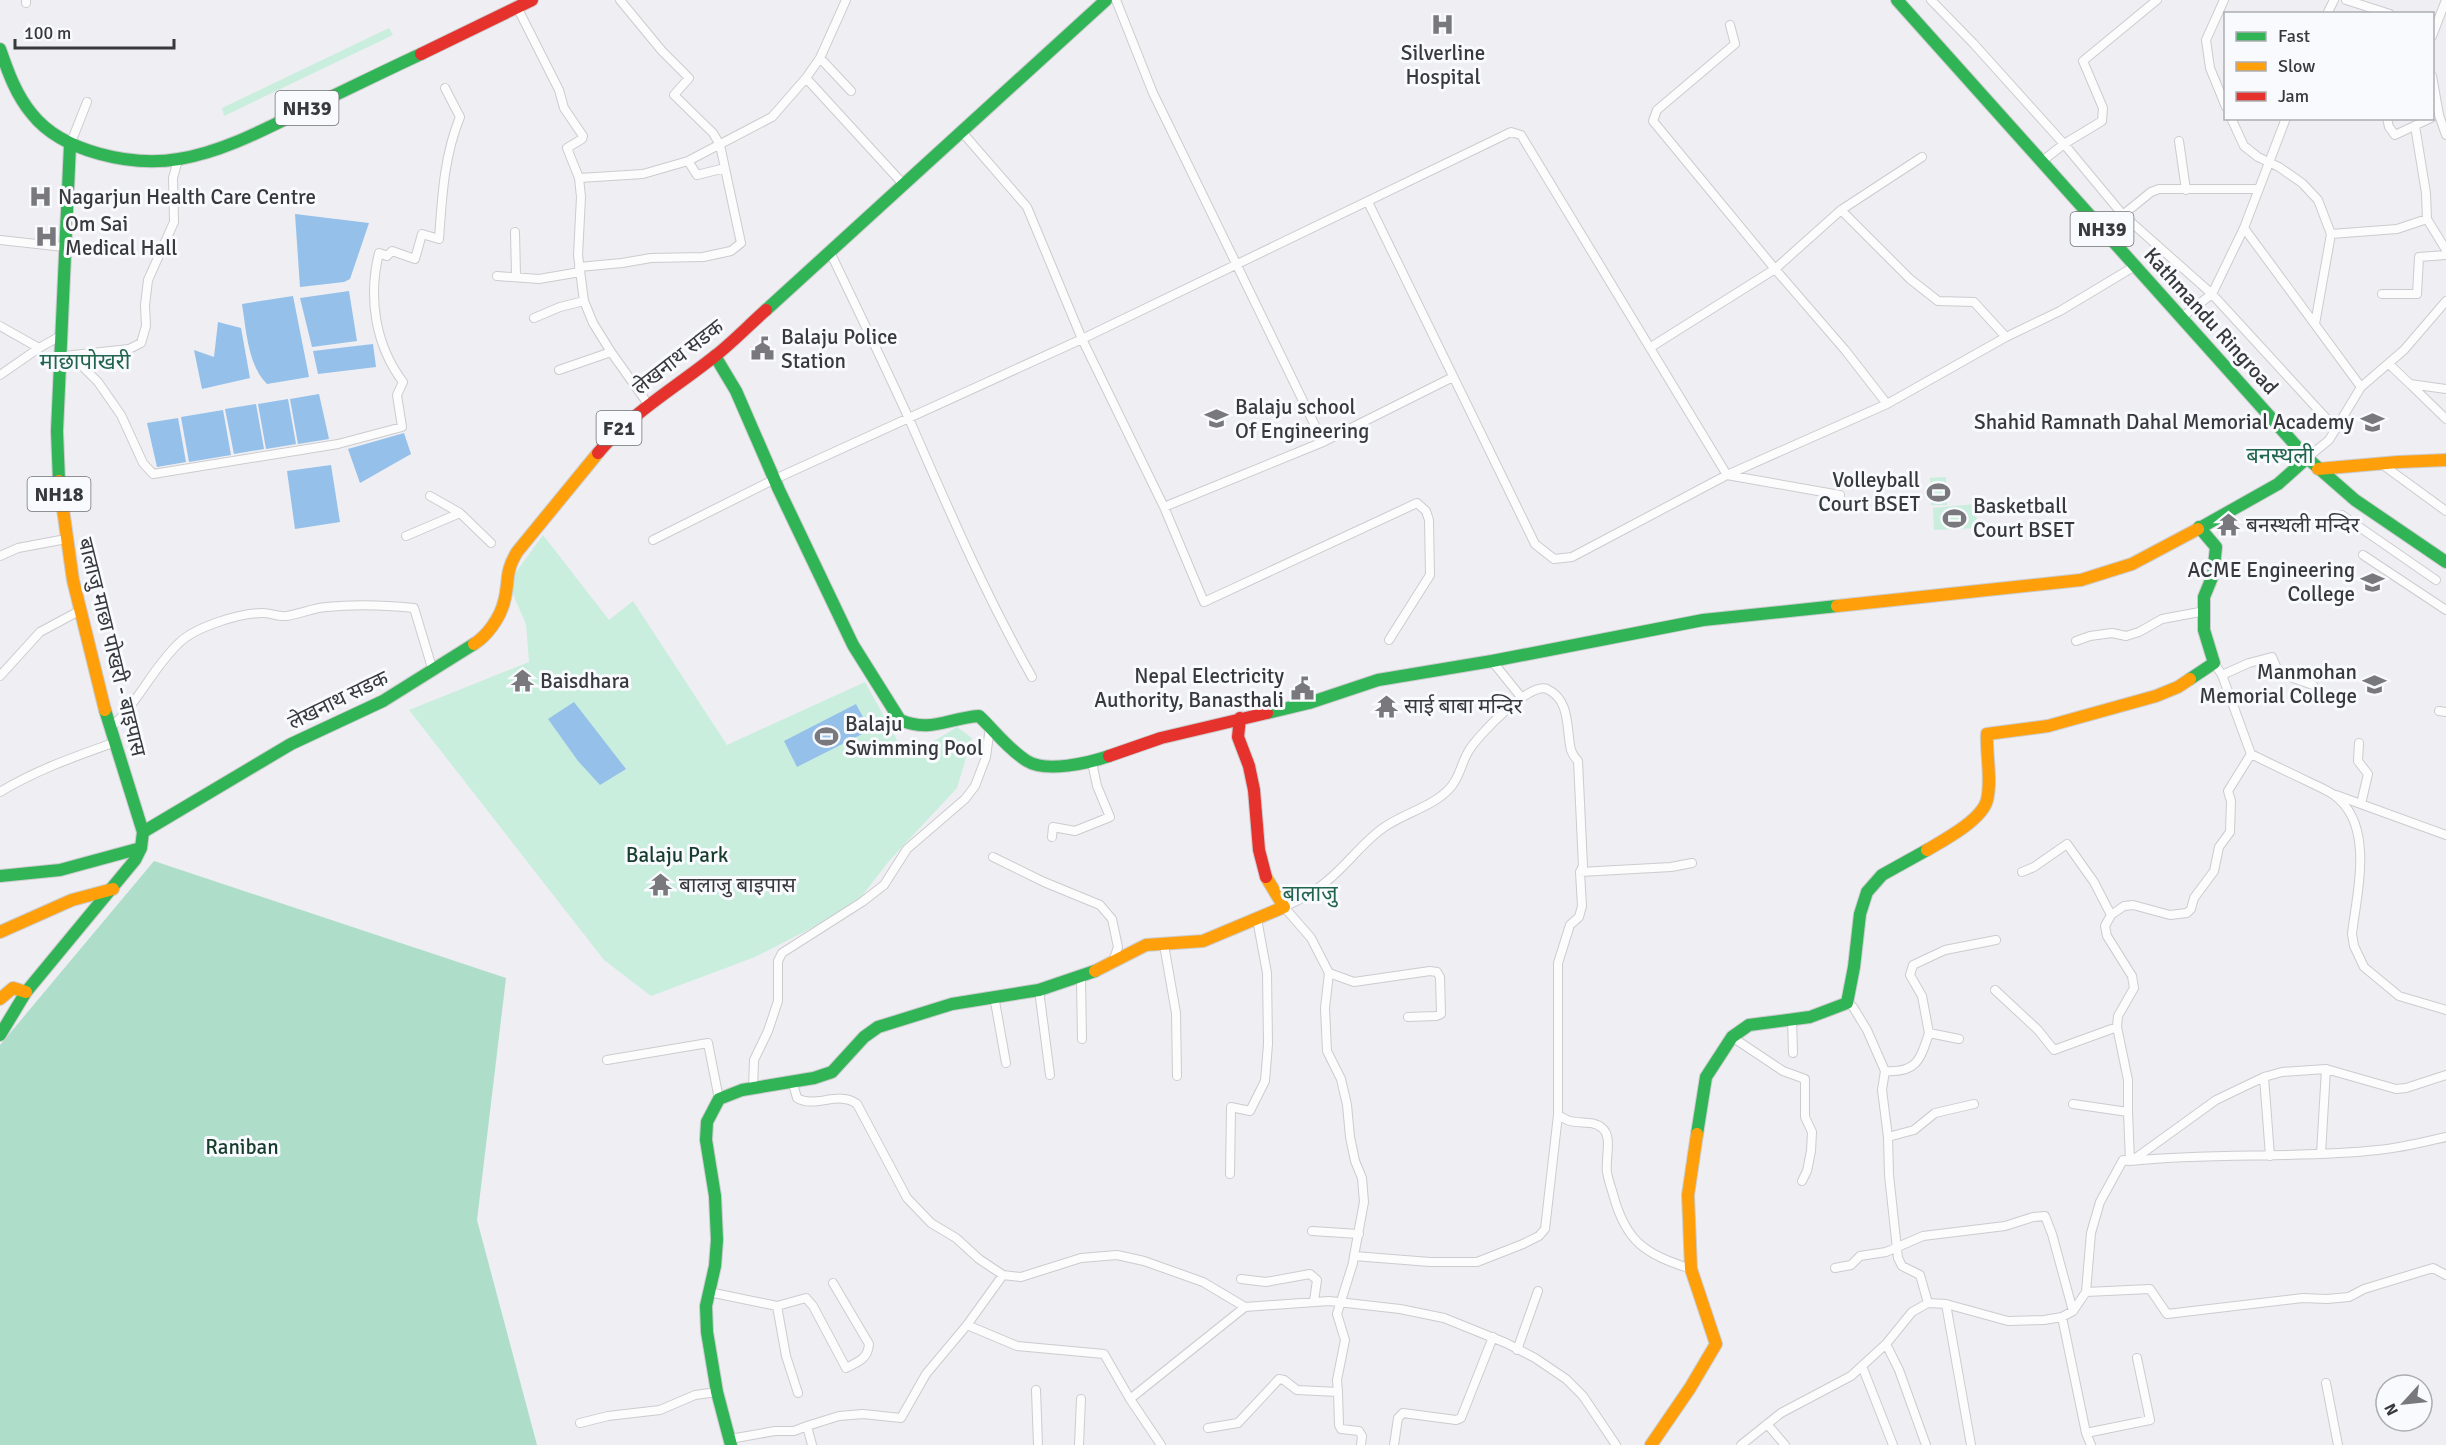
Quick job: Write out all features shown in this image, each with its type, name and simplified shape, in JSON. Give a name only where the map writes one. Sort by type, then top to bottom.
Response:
[{"type":"main road","name":"NH39","points":[[0,49],[4,79],[34,119],[60,140],[111,158],[178,160],[246,137],[532,0]]},
{"type":"main road","name":"लेखनाथ सडक","points":[[143,832],[284,748],[364,711],[433,671],[485,637],[504,604],[508,567],[517,552],[613,435],[648,404],[715,356],[1106,0]]},
{"type":"main road","name":"Kathmandu Ringroad","points":[[1897,0],[2307,458],[2355,500],[2446,562]]},
{"type":"main road","name":"बालाजु माछा पोखरी - बाइपास","points":[[70,145],[64,247],[57,471],[66,539],[109,729],[143,832]]},
{"type":"main road","points":[[715,356],[736,391],[853,645],[900,720],[912,726],[924,728],[965,716],[979,716],[1026,760],[1046,767],[1092,762],[1161,738],[1309,703],[1378,680],[1492,661],[1703,620],[2081,580],[2132,564],[2278,484],[2307,458]]},
{"type":"main road","points":[[2318,469],[2383,465],[2417,459],[2446,460]]},
{"type":"main road","points":[[1651,1445],[1690,1388],[1716,1344],[1691,1269],[1688,1195],[1706,1077],[1732,1037],[1749,1025],[1810,1017],[1847,1003],[1855,964],[1856,935],[1867,891],[1882,875],[1956,831],[1981,811],[1987,797],[1987,734],[2048,726],[2156,696],[2178,687],[2214,663],[2204,630],[2204,597],[2212,575],[2216,547],[2199,527]]},
{"type":"main road","points":[[730,1442],[717,1392],[707,1332],[706,1306],[715,1266],[717,1240],[715,1196],[706,1140],[707,1122],[719,1099],[742,1090],[814,1078],[832,1072],[864,1037],[878,1027],[952,1004],[1039,990],[1081,978],[1146,945],[1203,941],[1284,907],[1266,878],[1259,850],[1254,790],[1249,766],[1238,737],[1240,718]]},
{"type":"main road","name":"NH18","points":[[0,1035],[26,992],[113,889],[141,848],[143,832]]},
{"type":"main road","points":[[0,876],[60,870],[141,848]]},
{"type":"main road","points":[[0,932],[72,900],[113,889]]},
{"type":"main road","points":[[0,999],[13,988],[26,992]]},
{"type":"street","points":[[497,276],[552,278],[580,269],[651,258],[703,257],[731,251],[741,243],[720,145],[712,133],[674,98],[689,78],[662,51],[620,0]]},
{"type":"street","points":[[579,178],[643,174],[688,161],[772,117],[820,58],[846,0]]},
{"type":"street","points":[[1116,0],[1153,93],[1323,442]]},
{"type":"street","points":[[1932,0],[2064,144],[2122,215],[2212,294],[2336,429]]},
{"type":"street","points":[[2041,162],[2064,144],[2100,124],[2103,118],[2103,108],[2083,61],[2157,0]]},
{"type":"street","points":[[2224,0],[2206,40],[2210,68],[2224,102]]},
{"type":"street","points":[[2346,0],[2378,12]]},
{"type":"street","points":[[2446,0],[2435,22],[2446,26]]},
{"type":"street","points":[[517,7],[559,90],[564,108],[583,136],[567,148],[579,178],[580,269],[584,301],[593,323],[611,352],[648,404]]},
{"type":"street","points":[[1730,25],[1735,44],[1657,110],[1653,121],[1845,350],[1887,404]]},
{"type":"street","points":[[820,58],[851,92]]},
{"type":"street","points":[[806,78],[904,184]]},
{"type":"street","points":[[61,356],[79,363],[98,382],[121,415],[143,463],[153,474],[338,444],[402,427],[397,395],[403,382],[387,357],[377,324],[374,305],[374,276],[379,253],[387,256],[392,251],[414,259],[422,234],[439,239],[445,166],[451,140],[460,117],[445,88]]},
{"type":"street","points":[[70,145],[87,102]]},
{"type":"street","points":[[2434,117],[2446,135]]},
{"type":"street","points":[[2232,120],[2244,146],[2302,183],[2318,200],[2331,234],[2315,324]]},
{"type":"street","points":[[2182,317],[2212,294],[2244,228],[2285,120]]},
{"type":"street","points":[[2388,120],[2389,127],[2395,135],[2428,120]]},
{"type":"street","points":[[2382,294],[2416,294],[2419,257],[2446,252],[2427,219],[2426,193],[2415,126]]},
{"type":"street","points":[[962,132],[1027,207],[1082,339],[1164,507],[1204,602],[1417,503],[1425,511],[1429,520],[1430,575],[1389,640]]},
{"type":"street","points":[[653,540],[775,479],[909,420],[1082,339],[1511,132],[1521,135],[1727,475],[1840,495]]},
{"type":"street","points":[[2179,141],[2186,190]]},
{"type":"street","points":[[1651,347],[1775,269],[1841,210],[1922,157]]},
{"type":"street","points":[[61,356],[129,349],[141,343],[146,326],[145,305],[148,280],[174,222],[173,178],[178,160]]},
{"type":"street","points":[[688,161],[697,175],[725,168]]},
{"type":"street","points":[[2103,231],[2151,192],[2159,189],[2259,189]]},
{"type":"street","points":[[1368,202],[1535,544],[1554,559],[1572,557],[1727,475],[1887,404],[2006,337],[2060,311],[2135,266]]},
{"type":"street","points":[[1841,210],[1910,279],[1938,301],[1974,302],[2006,337]]},
{"type":"street","points":[[2331,234],[2397,229],[2427,219]]},
{"type":"street","points":[[2244,228],[2361,387]]},
{"type":"street","points":[[515,232],[516,276]]},
{"type":"street","points":[[0,240],[64,247]]},
{"type":"street","points":[[830,252],[909,420],[972,563],[1001,622],[1032,677]]},
{"type":"street","points":[[534,318],[560,307],[584,301]]},
{"type":"street","points":[[2307,458],[2329,440],[2361,387],[2404,350],[2446,301]]},
{"type":"street","points":[[0,326],[39,348]]},
{"type":"street","points":[[0,375],[62,335]]},
{"type":"street","points":[[559,370],[611,352]]},
{"type":"street","points":[[2388,364],[2446,419]]},
{"type":"street","points":[[1164,507],[1323,442],[1453,377]]},
{"type":"street","points":[[2410,384],[2446,389]]},
{"type":"street","points":[[2383,465],[2446,511]]},
{"type":"street","points":[[430,496],[460,513],[491,543]]},
{"type":"street","points":[[406,536],[460,513]]},
{"type":"street","points":[[2342,515],[2436,580]]},
{"type":"street","points":[[0,556],[18,548],[66,539]]},
{"type":"street","points":[[2363,555],[2446,610]]},
{"type":"street","points":[[109,729],[125,716],[143,691],[154,669],[179,642],[213,624],[263,613],[284,616],[325,607],[366,606],[414,609],[433,671]]},
{"type":"street","points":[[0,676],[40,632],[81,610]]},
{"type":"street","points":[[2076,641],[2101,634],[2126,636],[2139,632],[2162,619],[2205,611]]},
{"type":"street","points":[[2223,675],[2249,663],[2272,657],[2279,673],[2313,685]]},
{"type":"street","points":[[1492,661],[1521,697]]},
{"type":"street","points":[[2214,663],[2223,675],[2252,754],[2333,794],[2446,835]]},
{"type":"street","points":[[1354,1256],[1430,1262],[1477,1262],[1539,1236],[1545,1229],[1550,1166],[1558,1115],[1558,963],[1570,925],[1579,917],[1582,906],[1580,872],[1584,866],[1578,761],[1571,751],[1564,710],[1557,695],[1544,687],[1537,688],[1521,697],[1470,749],[1458,776],[1441,796],[1385,826],[1363,844],[1329,880],[1300,900],[1284,907],[1311,938],[1329,973],[1325,1008],[1327,1051],[1341,1079],[1355,1161],[1362,1178],[1364,1202],[1359,1234],[1337,1314],[1345,1340],[1337,1380],[1339,1425],[1341,1429],[1359,1431],[1362,1436],[1361,1445]]},
{"type":"street","points":[[753,1089],[754,1060],[768,1031],[778,1001],[778,966],[782,953],[862,902],[884,885],[907,849],[965,799],[975,786],[986,757],[990,727]]},
{"type":"street","points":[[0,792],[44,768],[113,743]]},
{"type":"street","points":[[2359,743],[2358,761],[2368,774],[2361,804]]},
{"type":"street","points":[[2130,1161],[2128,1080],[2117,1027],[2118,1016],[2134,988],[2132,976],[2107,936],[2105,926],[2111,915],[2124,906],[2133,905],[2170,915],[2187,913],[2191,909],[2194,898],[2214,871],[2219,847],[2230,832],[2231,801],[2228,791],[2252,754]]},
{"type":"street","points":[[1052,837],[1053,827],[1075,831],[1110,817],[1097,786],[1092,762]]},
{"type":"street","points":[[2333,794],[2345,805],[2359,838],[2359,883],[2352,934],[2359,958],[2364,967],[2398,996],[2446,1010]]},
{"type":"street","points":[[2022,872],[2034,867],[2067,844],[2094,882],[2111,915]]},
{"type":"street","points":[[993,857],[1044,882],[1100,905],[1112,919],[1118,947],[1112,964]]},
{"type":"street","points":[[1580,872],[1671,867],[1692,862]]},
{"type":"street","points":[[1230,1174],[1231,1107],[1250,1111],[1265,1081],[1268,1044],[1267,973],[1257,919]]},
{"type":"street","points":[[1885,1071],[1897,1072],[1911,1069],[1919,1060],[1929,1033],[1922,996],[1910,975],[1913,965],[1946,950],[1996,940]]},
{"type":"street","points":[[1164,945],[1176,1013],[1178,1076]]},
{"type":"street","points":[[1329,973],[1353,982],[1430,971],[1437,972],[1440,977],[1441,1014],[1408,1017]]},
{"type":"street","points":[[1081,978],[1082,1039]]},
{"type":"street","points":[[1039,990],[1050,1075]]},
{"type":"street","points":[[1995,990],[2038,1030],[2054,1050],[2117,1027]]},
{"type":"street","points":[[994,996],[1006,1064]]},
{"type":"street","points":[[1847,1003],[1853,1007],[1867,1030],[1885,1071],[1882,1090],[1897,1248],[1902,1266],[1920,1275],[1928,1303]]},
{"type":"street","points":[[1792,1020],[1793,1053]]},
{"type":"street","points":[[1929,1033],[1959,1039]]},
{"type":"street","points":[[1732,1037],[1784,1071],[1805,1079],[1805,1117],[1812,1132],[1807,1171],[1802,1181]]},
{"type":"street","points":[[608,1060],[708,1043],[719,1099]]},
{"type":"street","points":[[2130,1161],[2216,1101],[2264,1077],[2282,1072],[2326,1069],[2396,1089],[2446,1075]]},
{"type":"street","points":[[2321,1154],[2326,1069]]},
{"type":"street","points":[[2264,1077],[2270,1156]]},
{"type":"street","points":[[792,1080],[797,1098],[804,1102],[835,1098],[852,1100],[857,1104],[907,1198],[915,1208],[931,1223],[956,1238],[979,1259],[1003,1275],[1021,1277],[1081,1258],[1117,1255],[1144,1261],[1203,1282],[1245,1307]]},
{"type":"street","points":[[1888,1137],[1914,1130],[1935,1113],[1974,1104]]},
{"type":"street","points":[[2073,1104],[2128,1113]]},
{"type":"street","points":[[1558,1115],[1570,1121],[1593,1123],[1602,1128],[1608,1136],[1607,1172],[1621,1220],[1634,1241],[1656,1255],[1691,1269]]},
{"type":"street","points":[[1741,1445],[1781,1413],[1851,1376],[1886,1344],[1912,1312],[1928,1303],[1946,1304],[2008,1321],[2062,1317],[2073,1311],[2086,1292],[2091,1233],[2100,1202],[2123,1160],[2380,1150],[2446,1137]]},
{"type":"street","points":[[1835,1268],[1851,1265],[1860,1256],[1886,1252],[1923,1236],[2005,1226],[2033,1217],[2045,1216],[2073,1311]]},
{"type":"street","points":[[1312,1231],[1359,1234]]},
{"type":"street","points":[[2086,1292],[2150,1288],[2167,1314],[2303,1298],[2349,1297],[2364,1289],[2433,1268],[2446,1275]]},
{"type":"street","points":[[1241,1279],[1266,1282],[1310,1274],[1317,1280],[1314,1301]]},
{"type":"street","points":[[730,1442],[775,1431],[794,1431],[839,1416],[863,1414],[902,1418],[926,1374],[967,1325],[1003,1275]]},
{"type":"street","points":[[709,1292],[777,1306],[806,1298],[813,1306],[846,1368],[862,1360],[868,1353],[869,1344],[833,1282]]},
{"type":"street","points":[[1517,1350],[1538,1291]]},
{"type":"street","points":[[1130,1399],[1245,1307],[1314,1301],[1339,1302],[1400,1309],[1444,1318],[1493,1337],[1535,1358],[1566,1378],[1583,1396],[1616,1445]]},
{"type":"street","points":[[1946,1304],[1971,1445]]},
{"type":"street","points":[[777,1306],[786,1356],[798,1393]]},
{"type":"street","points":[[2062,1317],[2090,1445]]},
{"type":"street","points":[[967,1325],[1017,1346],[1104,1354],[1130,1399],[1161,1445]]},
{"type":"street","points":[[1394,1445],[1398,1418],[1403,1413],[1456,1420],[1461,1418],[1493,1337]]},
{"type":"street","points":[[1886,1344],[1899,1370],[1926,1445]]},
{"type":"street","points":[[2086,1432],[2150,1420],[2137,1358]]},
{"type":"street","points":[[1862,1366],[1893,1445]]},
{"type":"street","points":[[1208,1428],[1238,1422],[1279,1379],[1297,1390],[1338,1392]]},
{"type":"street","points":[[2326,1383],[2338,1445]]},
{"type":"street","points":[[1036,1390],[1038,1445]]},
{"type":"street","points":[[580,1423],[608,1416],[660,1410],[694,1395],[717,1392]]},
{"type":"street","points":[[1079,1445],[1081,1400]]},
{"type":"street","points":[[1767,1424],[1785,1445]]},
{"type":"street","points":[[807,1426],[812,1445]]},
{"type":"green space","points":[[389,28],[393,35],[224,116],[222,108]]},
{"type":"green space","name":"Volleyball Court BSET","points":[[1946,477],[1947,505],[1931,505],[1930,478]]},
{"type":"green space","name":"Basketball Court BSET","points":[[1976,504],[1977,528],[1934,530],[1933,508]]},
{"type":"green space","name":"Balaju Park","points":[[543,535],[609,620],[633,601],[727,745],[865,682],[901,747],[929,744],[957,727],[972,738],[957,788],[889,861],[861,897],[825,921],[755,957],[651,996],[604,960],[409,710],[529,662],[526,624],[508,583]]},
{"type":"green space","name":"Raniban","points":[[154,861],[506,978],[477,1220],[537,1445],[0,1445],[0,1045]]},
{"type":"water","points":[[295,214],[369,223],[350,279],[344,282],[300,287]]},
{"type":"water","points":[[349,291],[357,341],[312,347],[300,298]]},
{"type":"water","points":[[293,296],[309,377],[267,384],[252,357],[242,304]]},
{"type":"water","points":[[218,322],[241,328],[250,378],[202,389],[194,350],[214,357]]},
{"type":"water","points":[[373,344],[376,367],[318,374],[313,351]]},
{"type":"water","points":[[319,394],[329,439],[298,444],[290,399]]},
{"type":"water","points":[[288,399],[296,444],[266,449],[258,404]]},
{"type":"water","points":[[256,404],[264,449],[234,454],[225,409]]},
{"type":"water","points":[[223,410],[231,455],[189,462],[181,417]]},
{"type":"water","points":[[178,418],[186,462],[157,467],[147,423]]},
{"type":"water","points":[[404,433],[411,454],[360,483],[348,449]]},
{"type":"water","points":[[331,465],[340,522],[295,529],[287,471]]},
{"type":"water","points":[[574,702],[626,769],[600,785],[578,761],[548,719]]},
{"type":"water","name":"Balaju Swimming Pool","points":[[856,704],[870,730],[797,767],[784,741]]},
{"type":"traffic: fast","points":[[766,310],[1106,0]]},
{"type":"traffic: fast","points":[[1897,0],[2307,458],[2355,500],[2446,562]]},
{"type":"traffic: fast","points":[[0,49],[21,99],[45,127],[79,147],[99,154],[140,161],[179,159],[228,145],[421,54]]},
{"type":"traffic: fast","points":[[59,481],[57,431],[70,145]]},
{"type":"traffic: fast","points":[[715,356],[736,391],[779,490],[853,645],[900,720],[911,724],[930,725],[979,716],[1008,746],[1035,765],[1056,767],[1109,756]]},
{"type":"traffic: fast","points":[[2198,529],[2278,484],[2307,458]]},
{"type":"traffic: fast","points":[[2190,679],[2214,663],[2204,630],[2204,597],[2213,575],[2216,547],[2199,527]]},
{"type":"traffic: fast","points":[[1267,713],[1309,703],[1378,680],[1492,661],[1703,620],[1837,606]]},
{"type":"traffic: fast","points":[[143,832],[291,744],[383,701],[474,644]]},
{"type":"traffic: fast","points":[[0,1035],[26,992],[135,860],[141,848],[143,832],[105,710]]},
{"type":"traffic: fast","points":[[0,876],[60,870],[141,848]]},
{"type":"traffic: fast","points":[[1697,1134],[1706,1077],[1732,1037],[1749,1025],[1810,1017],[1847,1003],[1860,914],[1867,892],[1882,875],[1927,850]]},
{"type":"traffic: fast","points":[[731,1445],[717,1392],[707,1332],[706,1306],[715,1266],[717,1240],[715,1196],[706,1140],[707,1122],[719,1099],[742,1090],[814,1078],[832,1072],[864,1037],[878,1027],[952,1004],[1039,990],[1095,971]]},
{"type":"traffic: slow","points":[[474,644],[488,631],[502,608],[510,566],[517,552],[598,453]]},
{"type":"traffic: slow","points":[[2318,469],[2446,460]]},
{"type":"traffic: slow","points":[[59,481],[73,580],[105,710]]},
{"type":"traffic: slow","points":[[1837,606],[2081,580],[2132,564],[2198,529]]},
{"type":"traffic: slow","points":[[1927,850],[1962,829],[1984,807],[1989,784],[1987,734],[2048,726],[2156,696],[2190,679]]},
{"type":"traffic: slow","points":[[1095,971],[1146,945],[1203,941],[1284,907],[1266,877]]},
{"type":"traffic: slow","points":[[0,932],[72,900],[113,889]]},
{"type":"traffic: slow","points":[[0,999],[13,988],[26,992]]},
{"type":"traffic: slow","points":[[1651,1445],[1690,1388],[1716,1344],[1691,1269],[1688,1195],[1697,1134]]},
{"type":"traffic: jam","points":[[421,54],[532,0]]},
{"type":"traffic: jam","points":[[598,453],[639,413],[722,351],[766,310]]},
{"type":"traffic: jam","points":[[1109,756],[1161,738],[1267,713]]},
{"type":"traffic: jam","points":[[1240,718],[1238,737],[1249,766],[1254,790],[1259,850],[1266,877]]},
{"type":"place","name":"Silverline Hospital","points":[[1443,25]]},
{"type":"place","name":"Nagarjun Health Care Centre","points":[[40,197]]},
{"type":"place","name":"Om Sai Medical Hall","points":[[47,236]]},
{"type":"place","name":"Balaju Police Station","points":[[763,349]]},
{"type":"place","name":"Balaju school Of Engineering","points":[[1217,419]]},
{"type":"place","name":"Shahid Ramnath Dahal Memorial Academy","points":[[2372,422]]},
{"type":"place","name":"Volleyball Court BSET","points":[[1938,492]]},
{"type":"place","name":"Basketball Court BSET","points":[[1955,518]]},
{"type":"place","name":"बनस्थली मन्दिर","points":[[2228,525]]},
{"type":"place","name":"ACME Engineering College","points":[[2373,582]]},
{"type":"place","name":"Baisdhara","points":[[522,681]]},
{"type":"place","name":"Manmohan Memorial College","points":[[2375,684]]},
{"type":"place","name":"Nepal Electricity Authority, Banasthali","points":[[1302,688]]},
{"type":"place","name":"साई बाबा मन्दिर","points":[[1386,706]]},
{"type":"place","name":"Balaju Swimming Pool","points":[[827,736]]},
{"type":"place","name":"बालाजु बाइपास","points":[[661,885]]},
{"type":"district","name":"माछापोखरी","points":[[85,361]]},
{"type":"district","name":"बनस्थली","points":[[2280,455]]},
{"type":"district","name":"बालाजु","points":[[1310,893]]}]
